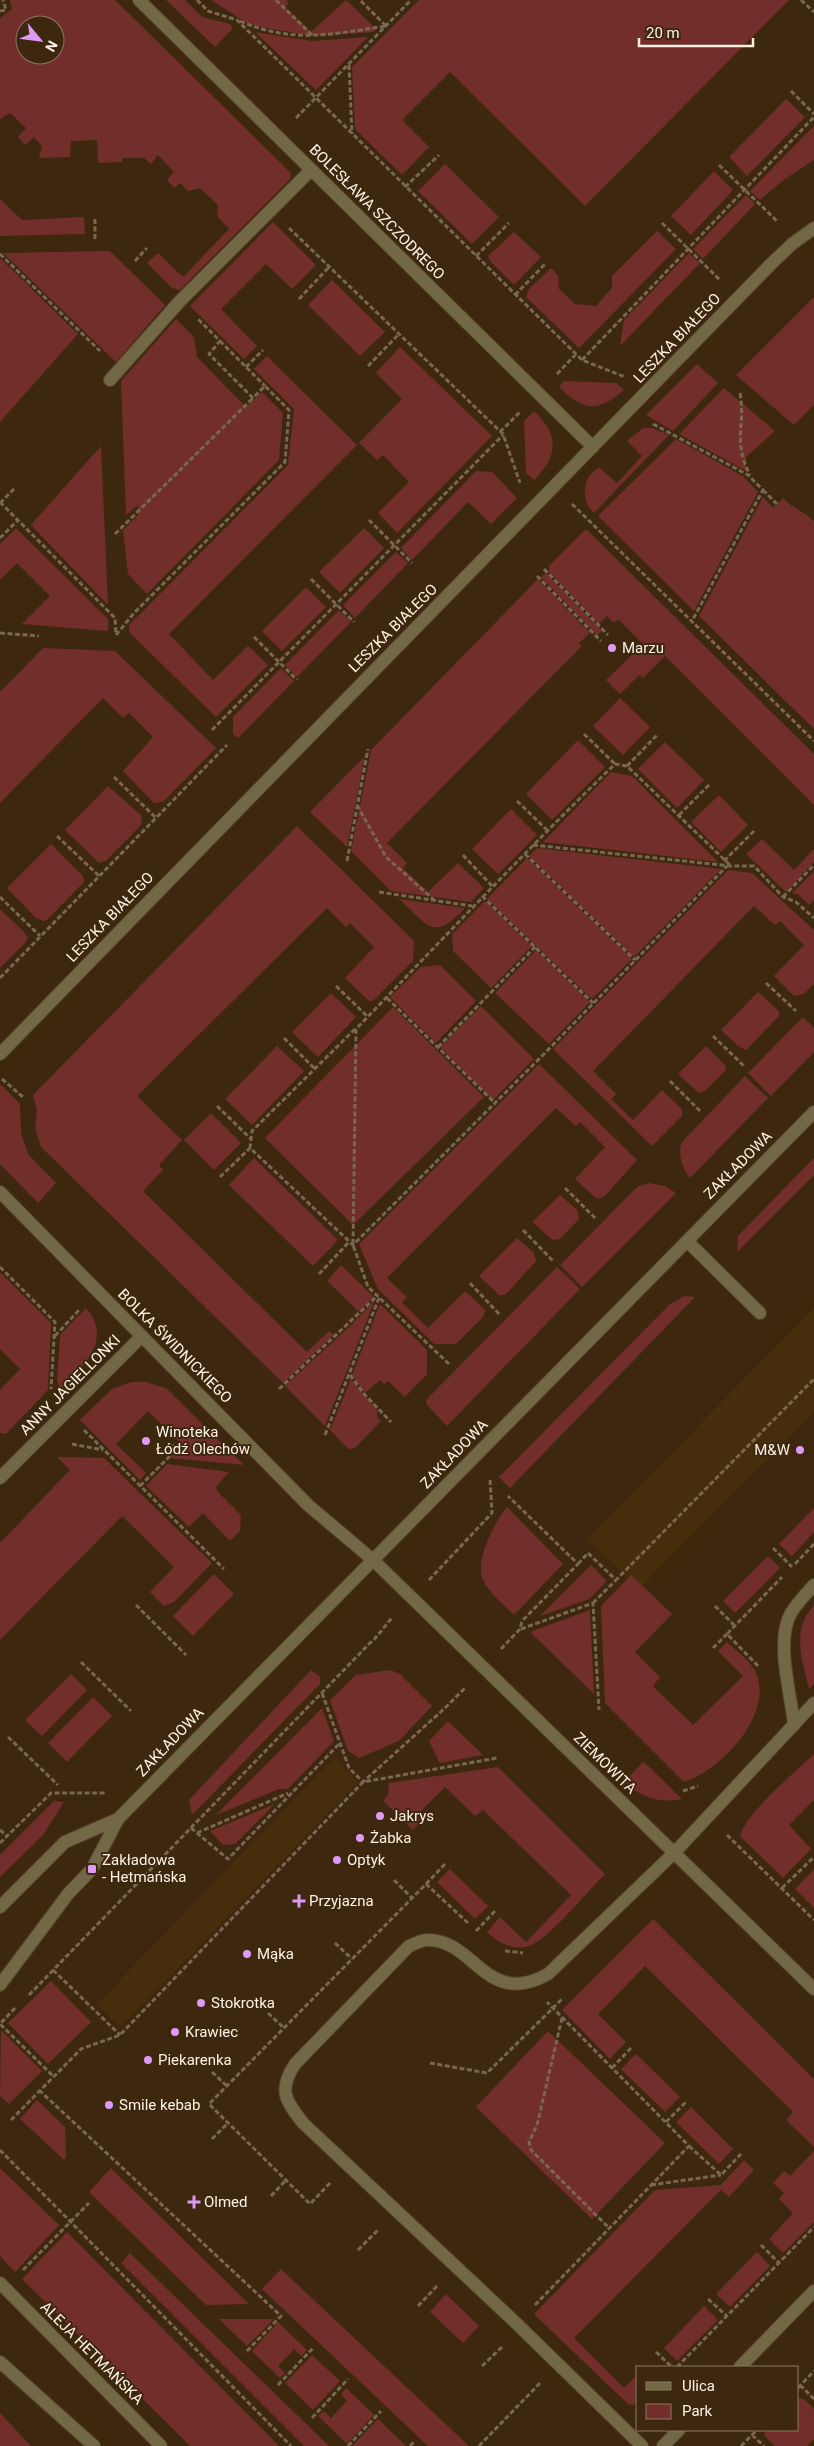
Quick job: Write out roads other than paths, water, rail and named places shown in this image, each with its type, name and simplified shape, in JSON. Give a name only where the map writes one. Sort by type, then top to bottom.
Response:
[{"type":"street","name":"BOLESŁAWA SZCZODREGO","points":[[139,0],[593,447]]},
{"type":"street","points":[[110,380],[180,301],[311,170]]},
{"type":"street","name":"LESZKA BIAŁEGO","points":[[0,1054],[738,298],[796,241],[814,228]]},
{"type":"street","name":"ZAKŁADOWA","points":[[0,1985],[68,1894],[92,1869],[118,1819],[814,1112]]},
{"type":"street","name":"BOLKA ŚWIDNICKIEGO","points":[[0,1192],[308,1506],[373,1560]]},
{"type":"street","points":[[687,1241],[760,1313]]},
{"type":"street","name":"ANNY JAGIELLONKI","points":[[0,1478],[142,1336]]},
{"type":"street","name":"ZIEMOWITA","points":[[373,1560],[814,1989]]},
{"type":"street","points":[[794,1725],[786,1664],[785,1630],[791,1613],[814,1585]]},
{"type":"street","points":[[642,2446],[516,2323],[303,2123],[287,2103],[284,2089],[286,2078],[295,2064],[409,1946],[425,1940],[446,1943],[501,1982],[528,1982],[548,1974],[563,1962],[674,1853],[814,1703]]},
{"type":"street","name":"ZAKŁADOWA","points":[[0,1907],[65,1842],[118,1819]]},
{"type":"street","name":"ALEJA HETMAŃSKA","points":[[3,2286],[162,2446]]},
{"type":"street","points":[[741,2366],[814,2291]]},
{"type":"street","points":[[0,2362],[94,2446]]},
{"type":"street","points":[[663,2446],[678,2431]]},
{"type":"place","name":"Marzu","points":[[612,648]]},
{"type":"place","name":"Winoteka Łódź Olechów","points":[[146,1441]]},
{"type":"place","name":"M&W","points":[[800,1450]]},
{"type":"place","name":"Jakrys","points":[[380,1816]]},
{"type":"place","name":"Żabka","points":[[360,1838]]},
{"type":"place","name":"Optyk","points":[[337,1860]]},
{"type":"place","name":"Zakładowa - Hetmańska","points":[[92,1869]]},
{"type":"place","name":"Przyjazna","points":[[299,1901]]},
{"type":"place","name":"Mąka","points":[[247,1954]]},
{"type":"place","name":"Stokrotka","points":[[201,2003]]},
{"type":"place","name":"Krawiec","points":[[175,2032]]},
{"type":"place","name":"Piekarenka","points":[[148,2060]]},
{"type":"place","name":"Smile kebab","points":[[109,2105]]},
{"type":"place","name":"Olmed","points":[[194,2202]]}]
